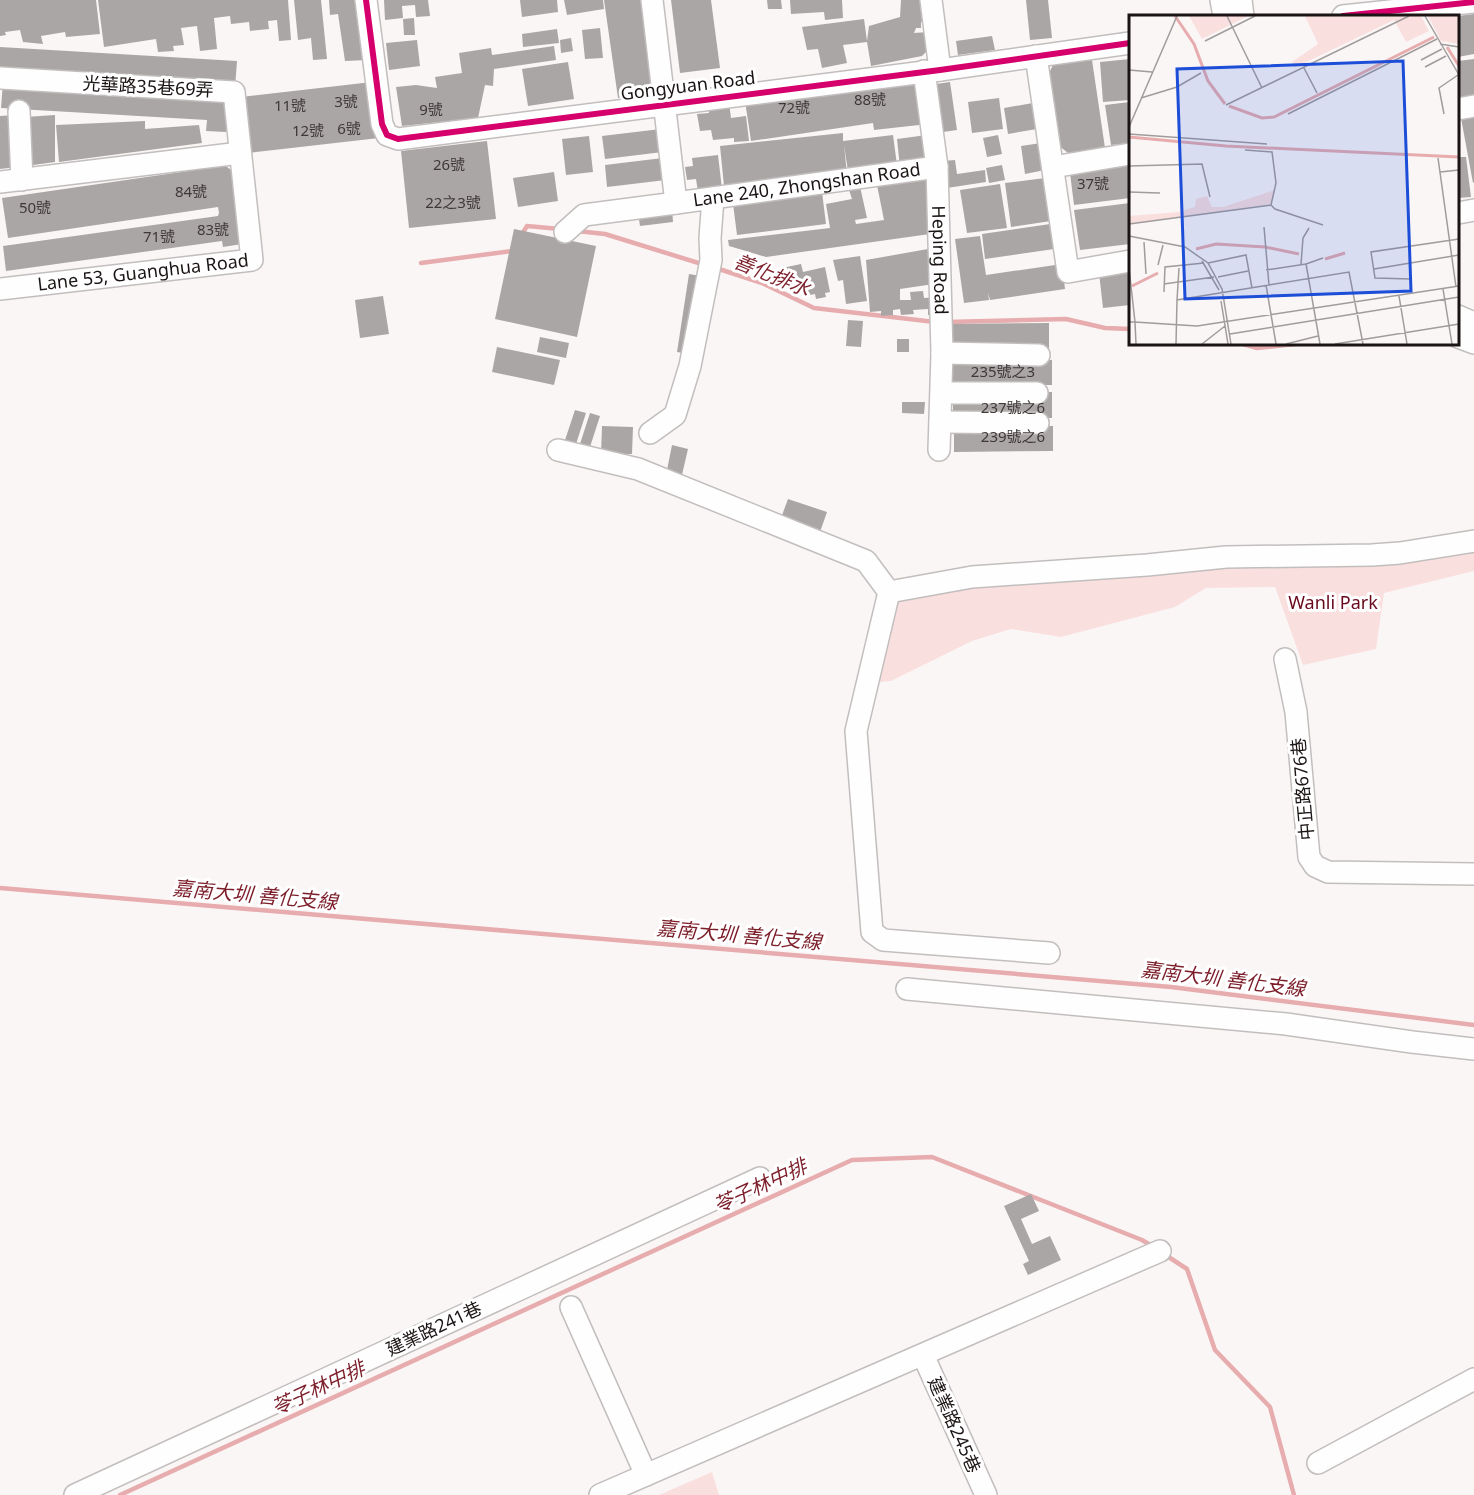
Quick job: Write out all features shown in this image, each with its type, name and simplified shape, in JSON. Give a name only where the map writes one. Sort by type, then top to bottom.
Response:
[{"type":"street","name":"Gongyuan Road","points":[[366,0],[382,124],[387,135],[394,138],[1129,43]]},
{"type":"street","points":[[652,0],[676,203]]},
{"type":"street","name":"Heping Road","points":[[931,0],[942,353],[939,450]]},
{"type":"street","points":[[1221,0],[1224,15]]},
{"type":"street","points":[[1241,0],[1243,15]]},
{"type":"street","points":[[1352,15],[1474,2]]},
{"type":"street","points":[[1036,56],[1068,272],[1129,261]]},
{"type":"street","name":"光華路35巷69弄","points":[[1,78],[234,92],[240,153]]},
{"type":"street","points":[[1459,109],[1474,106]]},
{"type":"street","points":[[19,111],[22,180]]},
{"type":"street","points":[[0,182],[240,153]]},
{"type":"street","name":"Lane 53, Guanghua Road","points":[[1,285],[252,260],[240,153]]},
{"type":"street","points":[[1053,167],[1129,154]]},
{"type":"street","name":"Lane 240, Zhongshan Road","points":[[565,232],[584,215],[937,167]]},
{"type":"street","points":[[650,433],[675,415],[690,366],[710,267],[713,198]]},
{"type":"street","points":[[1459,213],[1474,210]]},
{"type":"street","points":[[1459,316],[1474,323]]},
{"type":"street","points":[[1459,337],[1474,343]]},
{"type":"street","points":[[942,353],[1039,355]]},
{"type":"street","points":[[942,393],[1037,393]]},
{"type":"street","points":[[940,422],[1038,423]]},
{"type":"street","points":[[558,450],[638,469],[866,561],[889,592],[856,731],[872,932],[883,940],[1049,953]]},
{"type":"street","points":[[889,592],[972,577],[1147,566],[1226,557],[1381,554],[1474,541]]},
{"type":"street","name":"中正路676巷","points":[[1286,659],[1296,712],[1309,857],[1315,866],[1328,872],[1474,874]]},
{"type":"street","points":[[907,989],[1286,1024],[1474,1049]]},
{"type":"street","name":"建業路241巷","points":[[75,1495],[760,1178]]},
{"type":"street","points":[[600,1495],[1160,1251]]},
{"type":"street","points":[[571,1307],[646,1475]]},
{"type":"street","name":"建業路245巷","points":[[923,1354],[986,1495]]},
{"type":"street","points":[[1318,1463],[1474,1379]]},
{"type":"green space","name":"Wanli Park","points":[[1474,541],[1474,571],[1384,593],[1376,649],[1303,665],[1275,587],[1206,588],[1175,607],[1061,637],[1011,629],[972,641],[891,681],[864,684],[895,596],[946,586]]},
{"type":"green space","points":[[712,1472],[719,1495],[659,1495]]},
{"type":"building","points":[[0,0],[96,0],[100,34],[66,37],[65,32],[41,36],[43,44],[23,42],[20,30],[5,32],[6,35],[0,36]]},
{"type":"building","points":[[98,0],[288,0],[291,40],[279,41],[277,20],[268,21],[269,29],[250,31],[249,22],[231,24],[230,16],[214,18],[217,49],[200,51],[197,26],[181,28],[184,45],[173,46],[174,51],[158,52],[156,39],[104,47]]},
{"type":"building","points":[[294,0],[321,0],[327,59],[313,60],[311,38],[298,40]]},
{"type":"building","points":[[329,0],[358,0],[367,60],[345,61],[338,14],[330,15]]},
{"type":"building","points":[[384,0],[428,0],[430,16],[416,17],[415,5],[402,6],[403,18],[385,20]]},
{"type":"building","points":[[520,0],[557,0],[558,12],[522,17]]},
{"type":"building","points":[[564,0],[603,0],[604,9],[567,15]]},
{"type":"building","points":[[604,0],[646,0],[658,92],[618,98]]},
{"type":"building","points":[[671,0],[711,0],[720,68],[680,73]]},
{"type":"building","points":[[767,0],[781,0],[782,9],[768,9]]},
{"type":"building","points":[[790,0],[842,0],[843,18],[825,20],[824,12],[791,14]]},
{"type":"building","points":[[901,0],[927,0],[931,23],[921,22],[921,28],[916,28],[914,33],[928,32],[930,48],[922,56],[871,66],[867,42],[843,45],[847,63],[822,68],[818,49],[807,50],[802,27],[864,19],[867,41],[869,26],[900,17]]},
{"type":"building","points":[[1026,0],[1048,0],[1052,38],[1030,40]]},
{"type":"building","points":[[1474,14],[1474,54],[1459,57],[1459,16]]},
{"type":"building","points":[[414,18],[415,35],[404,35],[403,19]]},
{"type":"building","points":[[600,28],[603,58],[585,59],[582,30]]},
{"type":"building","points":[[557,29],[559,43],[523,47],[522,34]]},
{"type":"building","points":[[992,36],[995,50],[958,55],[956,41]]},
{"type":"building","points":[[571,38],[573,51],[561,53],[560,40]]},
{"type":"building","points":[[417,40],[420,66],[389,70],[386,43]]},
{"type":"building","points":[[554,46],[556,60],[494,69],[493,86],[485,85],[478,118],[402,126],[396,87],[416,85],[437,88],[435,77],[462,73],[459,53],[491,48],[492,55]]},
{"type":"building","points":[[0,47],[237,61],[235,88],[0,74]]},
{"type":"building","points":[[1129,59],[1129,100],[1103,102],[1100,62]]},
{"type":"building","points":[[1474,59],[1474,100],[1459,102],[1459,61]]},
{"type":"building","points":[[1092,60],[1105,148],[1068,153],[1058,145],[1048,75],[1053,65]]},
{"type":"building","points":[[568,62],[574,99],[528,106],[522,69]]},
{"type":"building","points":[[3,82],[214,94],[214,102],[228,103],[226,132],[206,131],[207,120],[1,108]]},
{"type":"building","points":[[372,82],[379,138],[248,153],[241,97]]},
{"type":"building","points":[[950,82],[957,130],[943,132],[936,84]]},
{"type":"building","points":[[923,83],[928,124],[874,130],[873,123],[751,141],[745,101]]},
{"type":"building","points":[[999,98],[1003,129],[972,133],[968,102]]},
{"type":"building","points":[[1129,102],[1129,143],[1111,145],[1105,105]]},
{"type":"building","points":[[729,103],[731,118],[746,116],[749,141],[734,142],[734,138],[713,140],[711,130],[700,131],[697,114],[709,113],[708,105]]},
{"type":"building","points":[[1033,103],[1037,129],[1008,134],[1004,108]]},
{"type":"building","points":[[15,115],[17,167],[0,169],[0,116]]},
{"type":"building","points":[[55,115],[55,162],[26,166],[25,117]]},
{"type":"building","points":[[1474,117],[1474,182],[1473,183],[1461,118]]},
{"type":"building","points":[[145,121],[145,129],[199,125],[202,143],[59,162],[56,125]]},
{"type":"building","points":[[669,128],[671,151],[605,159],[602,136]]},
{"type":"building","points":[[843,133],[843,141],[893,135],[897,165],[848,171],[844,145],[847,174],[724,186],[720,146]]},
{"type":"building","points":[[927,135],[931,164],[900,168],[897,139]]},
{"type":"building","points":[[998,135],[1002,154],[987,157],[983,138]]},
{"type":"building","points":[[589,136],[593,172],[566,175],[562,139]]},
{"type":"building","points":[[487,141],[496,219],[409,228],[401,151]]},
{"type":"building","points":[[1041,143],[1045,170],[1025,174],[1021,146]]},
{"type":"building","points":[[718,155],[722,189],[698,192],[696,179],[687,180],[685,167],[693,166],[692,158]]},
{"type":"building","points":[[671,157],[674,179],[607,187],[605,165]]},
{"type":"building","points":[[1129,157],[1129,198],[1074,205],[1069,165]]},
{"type":"building","points":[[1459,157],[1466,157],[1471,197],[1459,198]]},
{"type":"building","points":[[955,160],[957,174],[985,170],[986,182],[947,188],[943,161]]},
{"type":"building","points":[[222,163],[231,170],[242,244],[223,247],[222,241],[6,271],[3,246],[218,216],[219,213],[218,207],[8,238],[2,198],[202,169]]},
{"type":"building","points":[[1002,165],[1005,180],[989,183],[986,168]]},
{"type":"building","points":[[554,172],[558,201],[518,207],[513,178]]},
{"type":"building","points":[[928,177],[937,233],[766,257],[729,246],[728,240],[830,228],[826,204],[852,199],[847,184],[859,182],[867,218],[855,220],[856,224],[884,220],[877,185]]},
{"type":"building","points":[[1045,178],[1051,221],[1011,227],[1005,183]]},
{"type":"building","points":[[821,184],[826,224],[737,235],[732,196]]},
{"type":"building","points":[[1000,184],[1007,228],[967,233],[960,190]]},
{"type":"building","points":[[1129,203],[1129,244],[1080,250],[1074,210]]},
{"type":"building","points":[[672,208],[673,222],[640,226],[638,212]]},
{"type":"building","points":[[1057,223],[1061,248],[985,259],[982,234]]},
{"type":"building","points":[[514,229],[596,246],[577,337],[495,319]]},
{"type":"building","points":[[980,236],[986,275],[1062,264],[1065,289],[990,300],[988,293],[989,300],[964,303],[955,239]]},
{"type":"building","points":[[928,249],[934,284],[900,289],[900,300],[911,300],[910,292],[923,291],[924,298],[940,297],[934,315],[928,315],[928,309],[913,310],[914,314],[901,315],[900,309],[893,310],[893,315],[881,316],[881,311],[870,312],[866,260]]},
{"type":"building","points":[[860,256],[867,301],[846,304],[843,280],[838,281],[833,260]]},
{"type":"building","points":[[801,264],[803,272],[825,267],[830,292],[825,293],[826,297],[816,299],[815,294],[805,296],[804,290],[794,292],[792,282],[785,284],[768,271]]},
{"type":"building","points":[[1129,270],[1129,305],[1103,308],[1099,273]]},
{"type":"building","points":[[689,274],[713,278],[701,356],[677,352]]},
{"type":"building","points":[[383,296],[389,334],[360,338],[355,300]]},
{"type":"building","points":[[848,320],[863,321],[861,347],[846,346]]},
{"type":"building","points":[[1049,323],[1049,349],[950,349],[950,324]]},
{"type":"building","points":[[540,337],[569,343],[566,358],[537,352]]},
{"type":"building","points":[[897,339],[909,339],[909,352],[897,352]]},
{"type":"building","points":[[497,347],[560,360],[554,385],[492,372]]},
{"type":"building","points":[[953,360],[1052,360],[1052,385],[953,385]]},
{"type":"building","points":[[1052,392],[1052,418],[953,418],[953,393]]},
{"type":"building","points":[[902,402],[925,402],[924,414],[902,413]]},
{"type":"building","points":[[575,410],[586,413],[576,444],[565,440]]},
{"type":"building","points":[[590,413],[600,416],[589,450],[579,447]]},
{"type":"building","points":[[602,426],[633,427],[632,454],[601,454]]},
{"type":"building","points":[[1053,426],[1053,451],[954,452],[954,427]]},
{"type":"building","points":[[672,445],[688,449],[681,479],[666,475]]},
{"type":"building","points":[[788,499],[827,512],[820,532],[781,518]]},
{"type":"building","points":[[1031,1194],[1039,1211],[1021,1219],[1032,1244],[1050,1236],[1061,1260],[1028,1275],[1023,1264],[1029,1261],[1004,1206]]},
{"type":"waterway","name":"善化排水","points":[[522,234],[527,226],[560,229]]},
{"type":"waterway","name":"善化排水","points":[[577,231],[605,234],[705,265]]},
{"type":"waterway","name":"善化排水","points":[[421,263],[512,251],[513,249]]},
{"type":"waterway","name":"善化排水","points":[[716,268],[762,283],[814,308],[935,322]]},
{"type":"waterway","name":"善化排水","points":[[947,322],[1066,319],[1105,328],[1129,329]]},
{"type":"waterway","name":"善化排水","points":[[1246,345],[1257,348],[1286,345]]},
{"type":"waterway","name":"嘉南大圳 善化支線","points":[[0,888],[1171,987],[1474,1025]]},
{"type":"waterway","name":"苓子林中排","points":[[120,1495],[852,1160],[932,1157],[1142,1240],[1152,1246]]},
{"type":"waterway","name":"苓子林中排","points":[[1164,1254],[1187,1269],[1215,1350],[1270,1407],[1294,1495]]},
{"type":"cycle path","points":[[366,0],[382,124],[387,135],[398,139],[940,70],[1129,43]]},
{"type":"cycle path","points":[[1352,15],[1474,2]]}]
